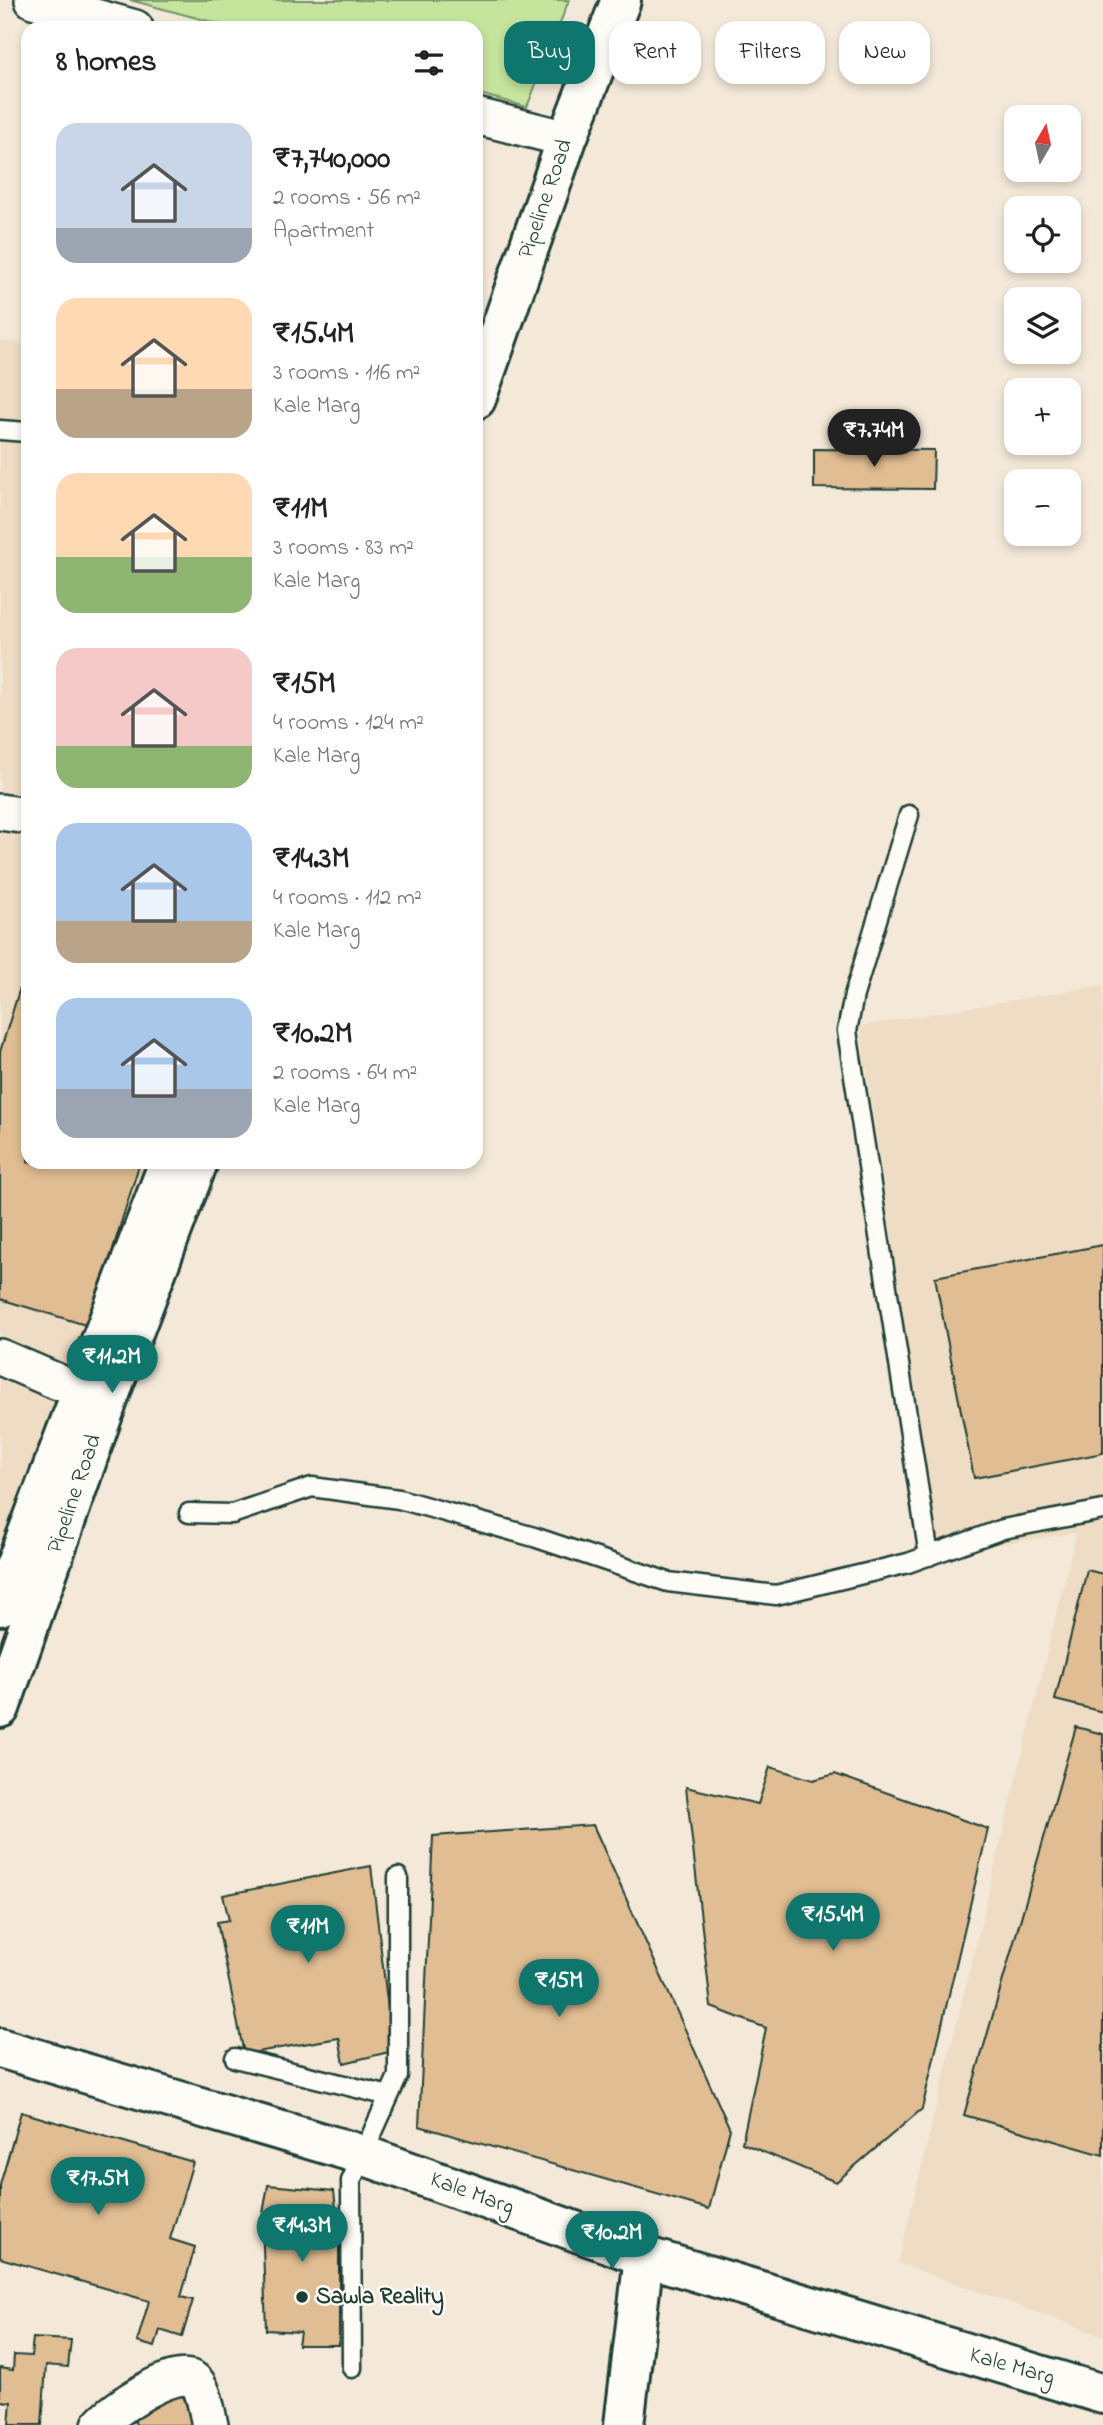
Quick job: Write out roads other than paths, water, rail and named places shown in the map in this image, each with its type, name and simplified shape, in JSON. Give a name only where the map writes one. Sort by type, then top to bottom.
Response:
[{"type":"street","points":[[33,0],[110,21]]},
{"type":"street","points":[[483,327],[559,137],[600,0]]},
{"type":"street","name":"Pipeline Road","points":[[483,377],[559,137],[621,0]]},
{"type":"street","points":[[483,118],[559,137]]},
{"type":"street","points":[[0,812],[21,815]]},
{"type":"street","points":[[0,1606],[166,1169]]},
{"type":"street","name":"Pipeline Road","points":[[0,1708],[116,1380],[195,1169]]},
{"type":"street","points":[[0,1357],[58,1382]]},
{"type":"street","name":"Kale Marg","points":[[0,2048],[363,2155],[644,2256],[1103,2394]]},
{"type":"street","points":[[624,2425],[644,2256]]},
{"type":"street","points":[[100,2425],[121,2404],[171,2380],[187,2377],[195,2380],[200,2388],[210,2425]]},
{"type":"lane","points":[[0,430],[21,432]]},
{"type":"lane","points":[[909,815],[854,995],[847,1031],[929,1556]]},
{"type":"lane","points":[[189,1513],[232,1514],[312,1487],[399,1499],[668,1581],[776,1595],[929,1556],[1003,1529],[1103,1510]]},
{"type":"lane","points":[[352,2368],[351,2181],[398,2076],[398,1877]]},
{"type":"lane","points":[[235,2058],[389,2096]]},
{"type":"place","name":"Sawla Reality","points":[[302,2297]]}]
